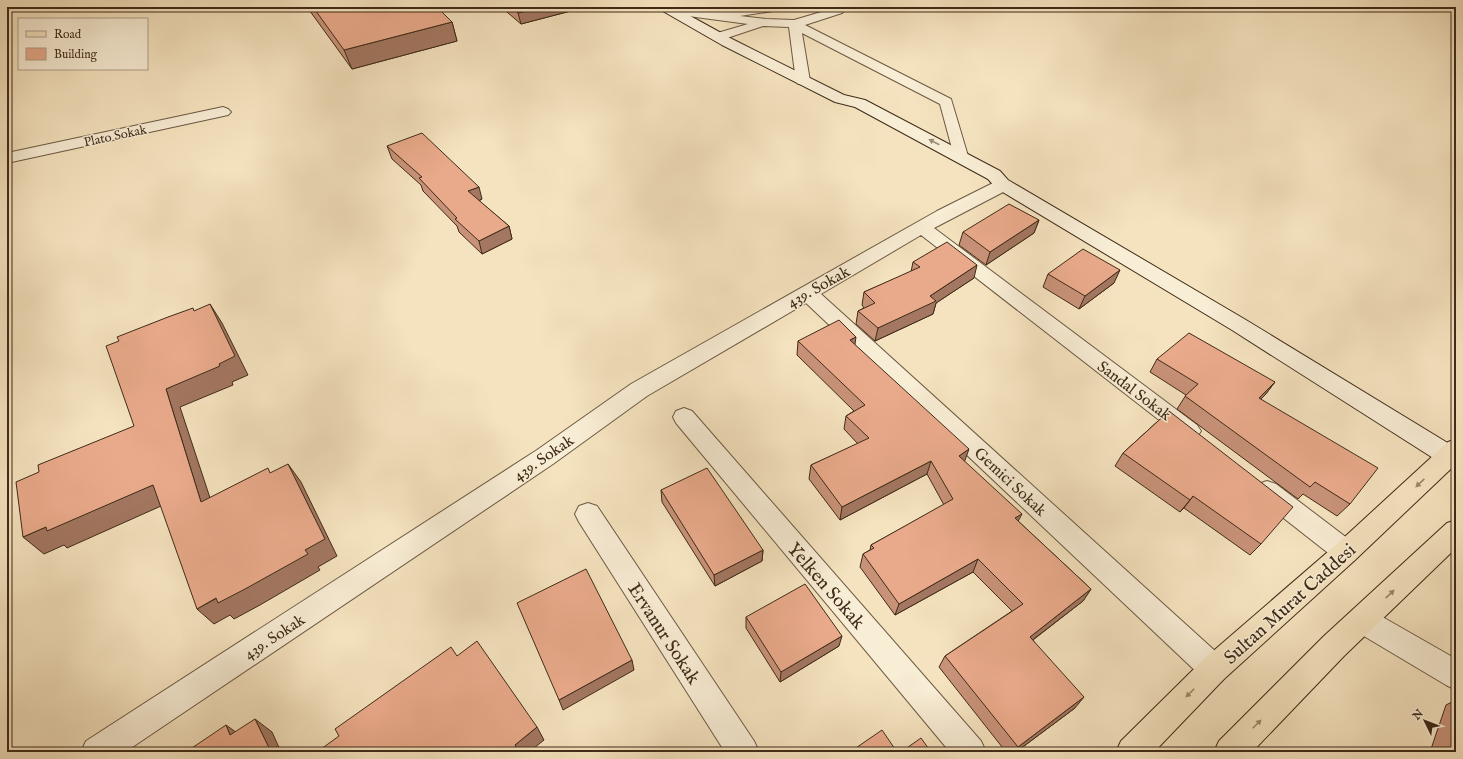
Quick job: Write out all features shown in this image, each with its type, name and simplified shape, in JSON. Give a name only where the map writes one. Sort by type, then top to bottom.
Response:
[{"type":"main road","name":"Sultan Murat Caddesi","points":[[1132,752],[1214,670],[1454,455]]},
{"type":"main road","points":[[1230,752],[1362,620],[1456,531]]},
{"type":"street","points":[[669,9],[718,37],[803,81],[840,99],[860,103],[961,156],[994,175],[1003,185],[1454,455]]},
{"type":"street","points":[[840,99],[845,109],[985,182],[1003,185]]},
{"type":"street","name":"Plato Sokak","points":[[7,158],[222,112]]},
{"type":"street","name":"439. Sokak","points":[[97,752],[545,457],[639,390],[807,292],[923,228],[943,215],[1003,185]]},
{"type":"street","name":"Sandal Sokak","points":[[923,228],[1207,446]]},
{"type":"street","name":"Gemici Sokak","points":[[807,292],[1214,670]]},
{"type":"street","name":"Yelken Sokak","points":[[684,417],[970,752]]},
{"type":"street","points":[[1252,479],[1346,552]]},
{"type":"street","name":"Ervanur Sokak","points":[[588,514],[743,752]]},
{"type":"street","points":[[1362,620],[1456,675]]},
{"type":"lane","points":[[702,14],[735,13],[779,7]]},
{"type":"lane","points":[[669,9],[766,23],[795,24],[839,8]]},
{"type":"lane","points":[[718,37],[741,29],[766,23]]},
{"type":"lane","points":[[795,24],[803,81]]},
{"type":"lane","points":[[795,24],[946,102],[961,156]]},
{"type":"building","points":[[313,7],[437,7],[452,22],[344,50]]},
{"type":"building","points":[[512,7],[541,7],[518,13]]},
{"type":"building","points":[[422,133],[479,187],[468,191],[509,226],[479,241],[455,219],[457,218],[419,178],[422,177],[387,146]]},
{"type":"building","points":[[1009,204],[1039,220],[990,252],[963,232]]},
{"type":"building","points":[[947,242],[977,265],[930,296],[936,301],[878,328],[858,311],[875,303],[864,292],[920,267],[913,262]]},
{"type":"building","points":[[1083,249],[1120,270],[1085,296],[1048,274]]},
{"type":"building","points":[[210,304],[235,356],[219,364],[220,366],[166,389],[201,502],[268,468],[270,473],[288,464],[325,539],[305,550],[308,554],[245,589],[218,603],[216,598],[197,609],[153,485],[47,531],[46,527],[23,537],[16,482],[39,472],[38,465],[134,426],[106,346],[119,341],[117,337],[193,308],[194,311]]},
{"type":"building","points":[[839,320],[856,337],[850,340],[969,449],[959,456],[1022,514],[1015,518],[1091,589],[1030,637],[1084,697],[1018,747],[945,656],[1023,604],[978,559],[899,604],[863,554],[874,548],[871,545],[953,499],[931,461],[842,507],[811,465],[869,438],[846,416],[865,405],[798,341]]},
{"type":"building","points":[[1189,333],[1275,382],[1259,398],[1378,468],[1350,504],[1315,482],[1310,487],[1185,396],[1198,384],[1157,359]]},
{"type":"building","points":[[1169,411],[1293,507],[1261,544],[1193,496],[1190,500],[1123,453]]},
{"type":"building","points":[[707,468],[763,550],[714,575],[661,490]]},
{"type":"building","points":[[586,569],[632,660],[559,700],[517,603]]},
{"type":"building","points":[[805,584],[842,636],[781,672],[746,617]]},
{"type":"building","points":[[477,641],[537,727],[515,745],[519,752],[317,752],[339,736],[335,729],[451,647],[457,656]]},
{"type":"building","points":[[255,719],[271,752],[186,752],[226,725],[230,735]]},
{"type":"building","points":[[882,730],[897,752],[850,752]]},
{"type":"building","points":[[921,738],[931,752],[901,752]]},
{"type":"building","points":[[1456,738],[1456,752],[1451,752]]}]
